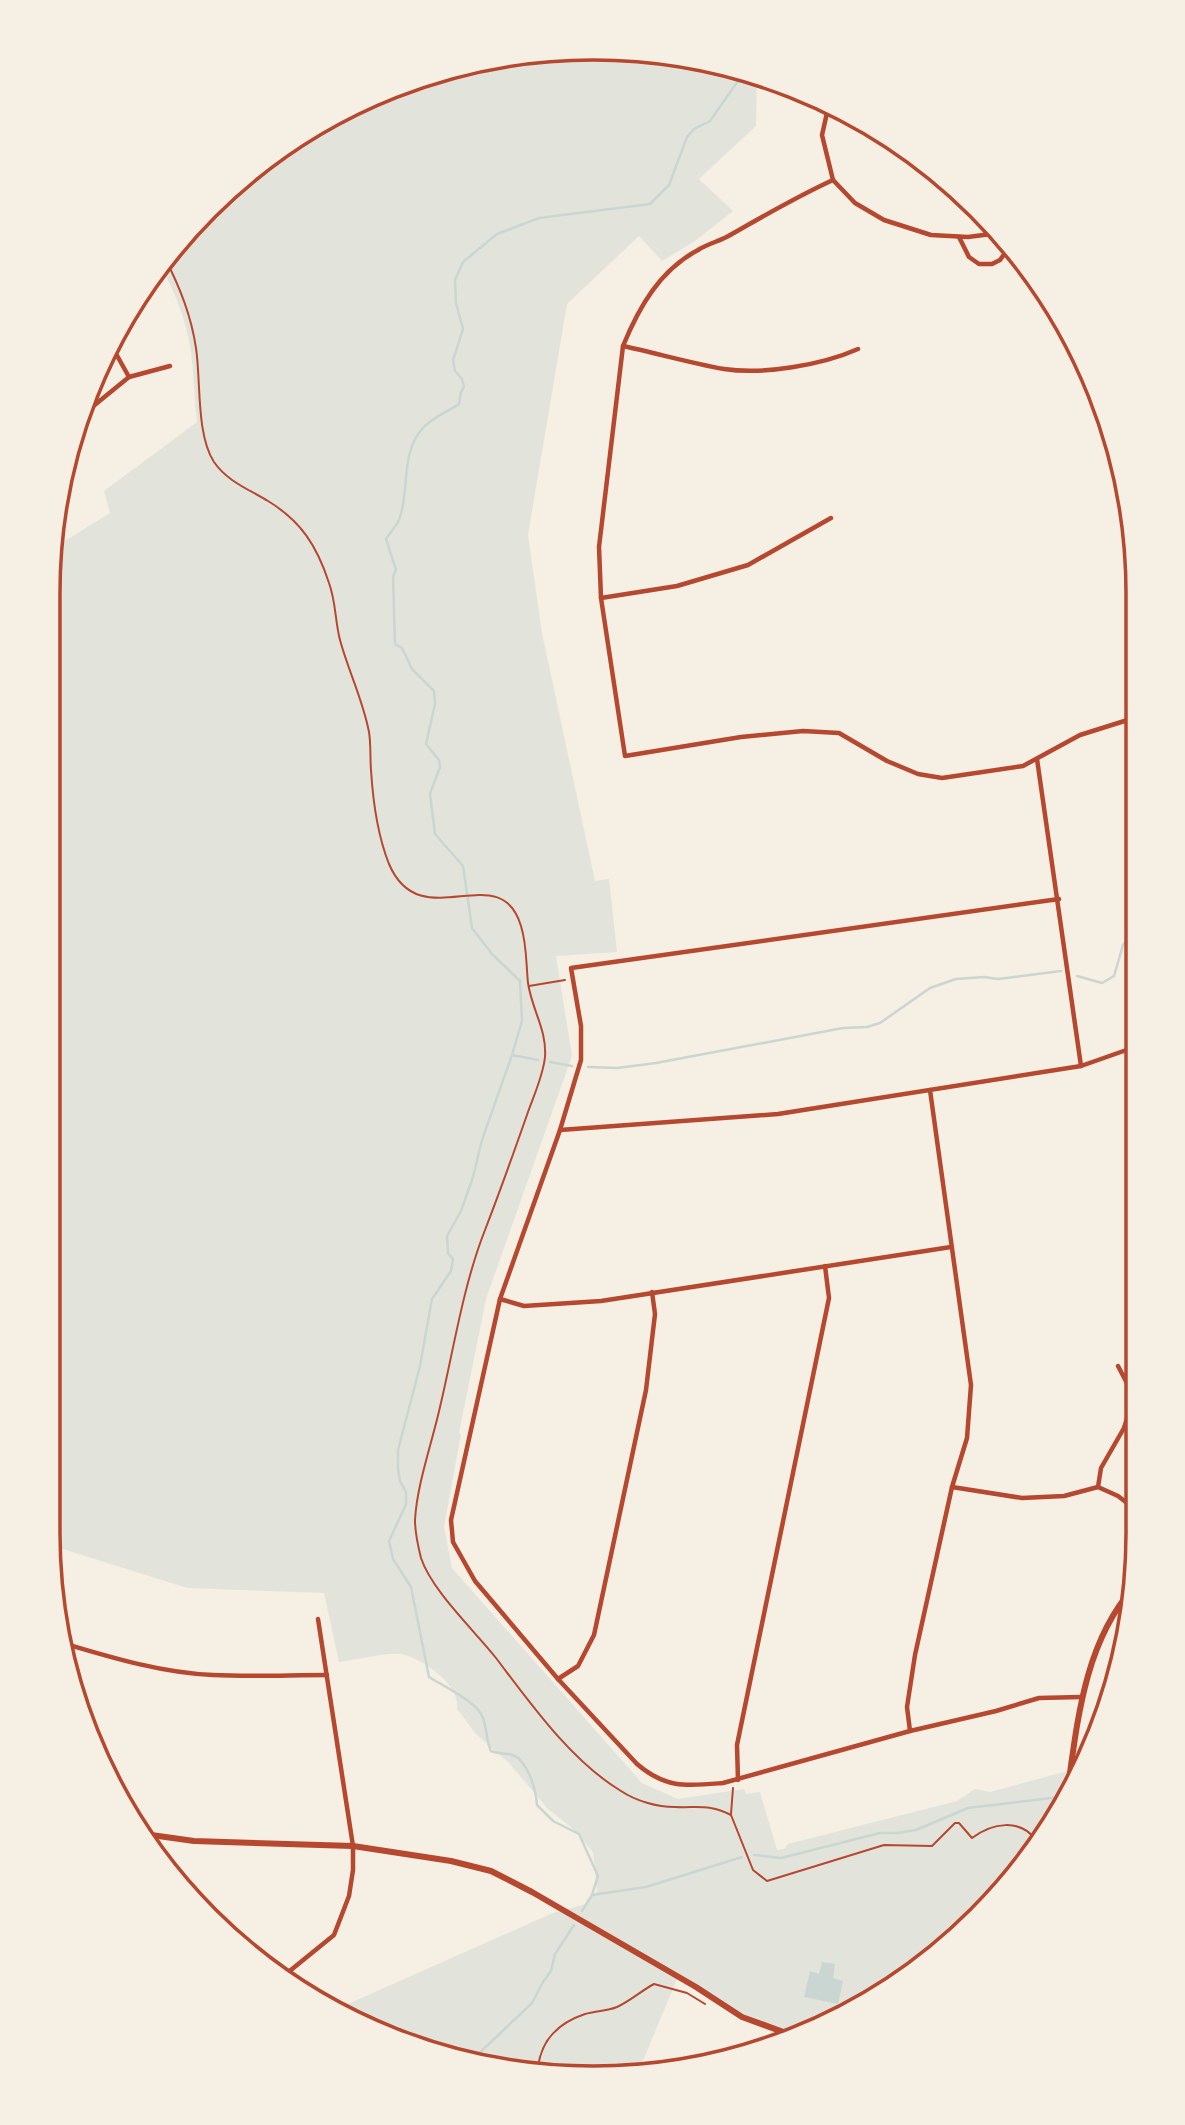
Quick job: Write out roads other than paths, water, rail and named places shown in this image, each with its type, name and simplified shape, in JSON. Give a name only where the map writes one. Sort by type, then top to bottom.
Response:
[{"type":"street","points":[[827,113],[822,135],[833,180],[855,203],[884,220],[931,235],[959,237],[987,234]]},
{"type":"street","points":[[833,180],[680,260],[653,287],[635,317],[623,346],[598,547],[601,598],[625,756],[741,737],[803,731],[839,733],[887,761],[918,774],[942,778],[1023,766],[1080,735],[1126,721]]},
{"type":"street","points":[[959,237],[969,257],[979,264],[992,264],[1004,254]]},
{"type":"street","points":[[623,346],[727,369],[779,369],[835,359],[858,349]]},
{"type":"street","points":[[116,354],[129,377]]},
{"type":"street","points":[[94,406],[129,377],[170,366]]},
{"type":"street","points":[[601,598],[677,586],[748,565],[831,518]]},
{"type":"street","points":[[1037,759],[1081,1066]]},
{"type":"street","points":[[1059,899],[571,968],[582,1026],[581,1060],[560,1130],[500,1299],[451,1520],[453,1542],[475,1581],[558,1679],[649,1774],[663,1781],[691,1786],[736,1780],[1039,1698],[1082,1697]]},
{"type":"street","points":[[560,1130],[778,1114],[1081,1066],[1126,1050]]},
{"type":"street","points":[[910,1731],[907,1707],[915,1655],[952,1487],[967,1438],[971,1385],[930,1090]]},
{"type":"street","points":[[500,1299],[524,1306],[601,1301],[951,1247]]},
{"type":"street","points":[[736,1780],[737,1745],[829,1298],[825,1266]]},
{"type":"street","points":[[558,1679],[578,1666],[594,1635],[646,1390],[655,1314],[652,1292]]},
{"type":"street","points":[[1118,1366],[1126,1381]]},
{"type":"street","points":[[1098,1487],[1101,1468],[1126,1422]]},
{"type":"street","points":[[952,1487],[1022,1498],[1064,1496],[1098,1487],[1126,1502]]},
{"type":"street","points":[[1071,1768],[1082,1697],[1104,1630],[1121,1601]]},
{"type":"street","points":[[289,1971],[334,1935],[349,1896],[353,1870],[353,1846],[318,1619]]},
{"type":"street","points":[[72,1646],[184,1672],[226,1676],[327,1675]]},
{"type":"street","points":[[154,1835],[194,1841],[353,1846],[451,1861],[491,1871],[661,1967],[742,2017],[780,2031]]},
{"type":"waterway","points":[[582,1911],[592,1895],[598,1876],[579,1834],[553,1821],[537,1805],[530,1777],[518,1758],[491,1751],[480,1712],[459,1695],[429,1677],[411,1587],[393,1559],[389,1541],[406,1504],[406,1492],[398,1469],[398,1450],[420,1366],[432,1299],[451,1271],[453,1259],[448,1253],[447,1236],[461,1211],[473,1177],[482,1140],[522,1021],[520,981],[492,954],[472,928],[463,866],[435,834],[430,794],[440,767],[439,760],[426,744],[435,704],[434,691],[412,669],[402,648],[395,644],[393,577],[396,570],[386,539],[399,520],[408,461],[415,439],[430,422],[459,404],[464,387],[462,379],[455,371],[453,360],[463,329],[456,303],[455,280],[463,262],[497,234],[539,218],[650,204],[669,185],[687,137],[694,129],[710,121],[738,80]]},
{"type":"waterway","points":[[1077,976],[1102,983],[1114,976],[1126,941]]},
{"type":"waterway","points":[[588,1067],[617,1068],[656,1063],[843,1028],[867,1027],[880,1023],[930,988],[956,979],[998,979],[1061,971]]},
{"type":"waterway","points":[[512,1055],[538,1060]]},
{"type":"waterway","points":[[550,1062],[572,1066]]},
{"type":"waterway","points":[[754,1855],[781,1858],[880,1833],[916,1830],[968,1808],[1055,1798]]},
{"type":"waterway","points":[[592,1895],[646,1887],[742,1857]]},
{"type":"waterway","points":[[480,2053],[532,2003],[551,1971],[555,1954],[574,1925]]}]
